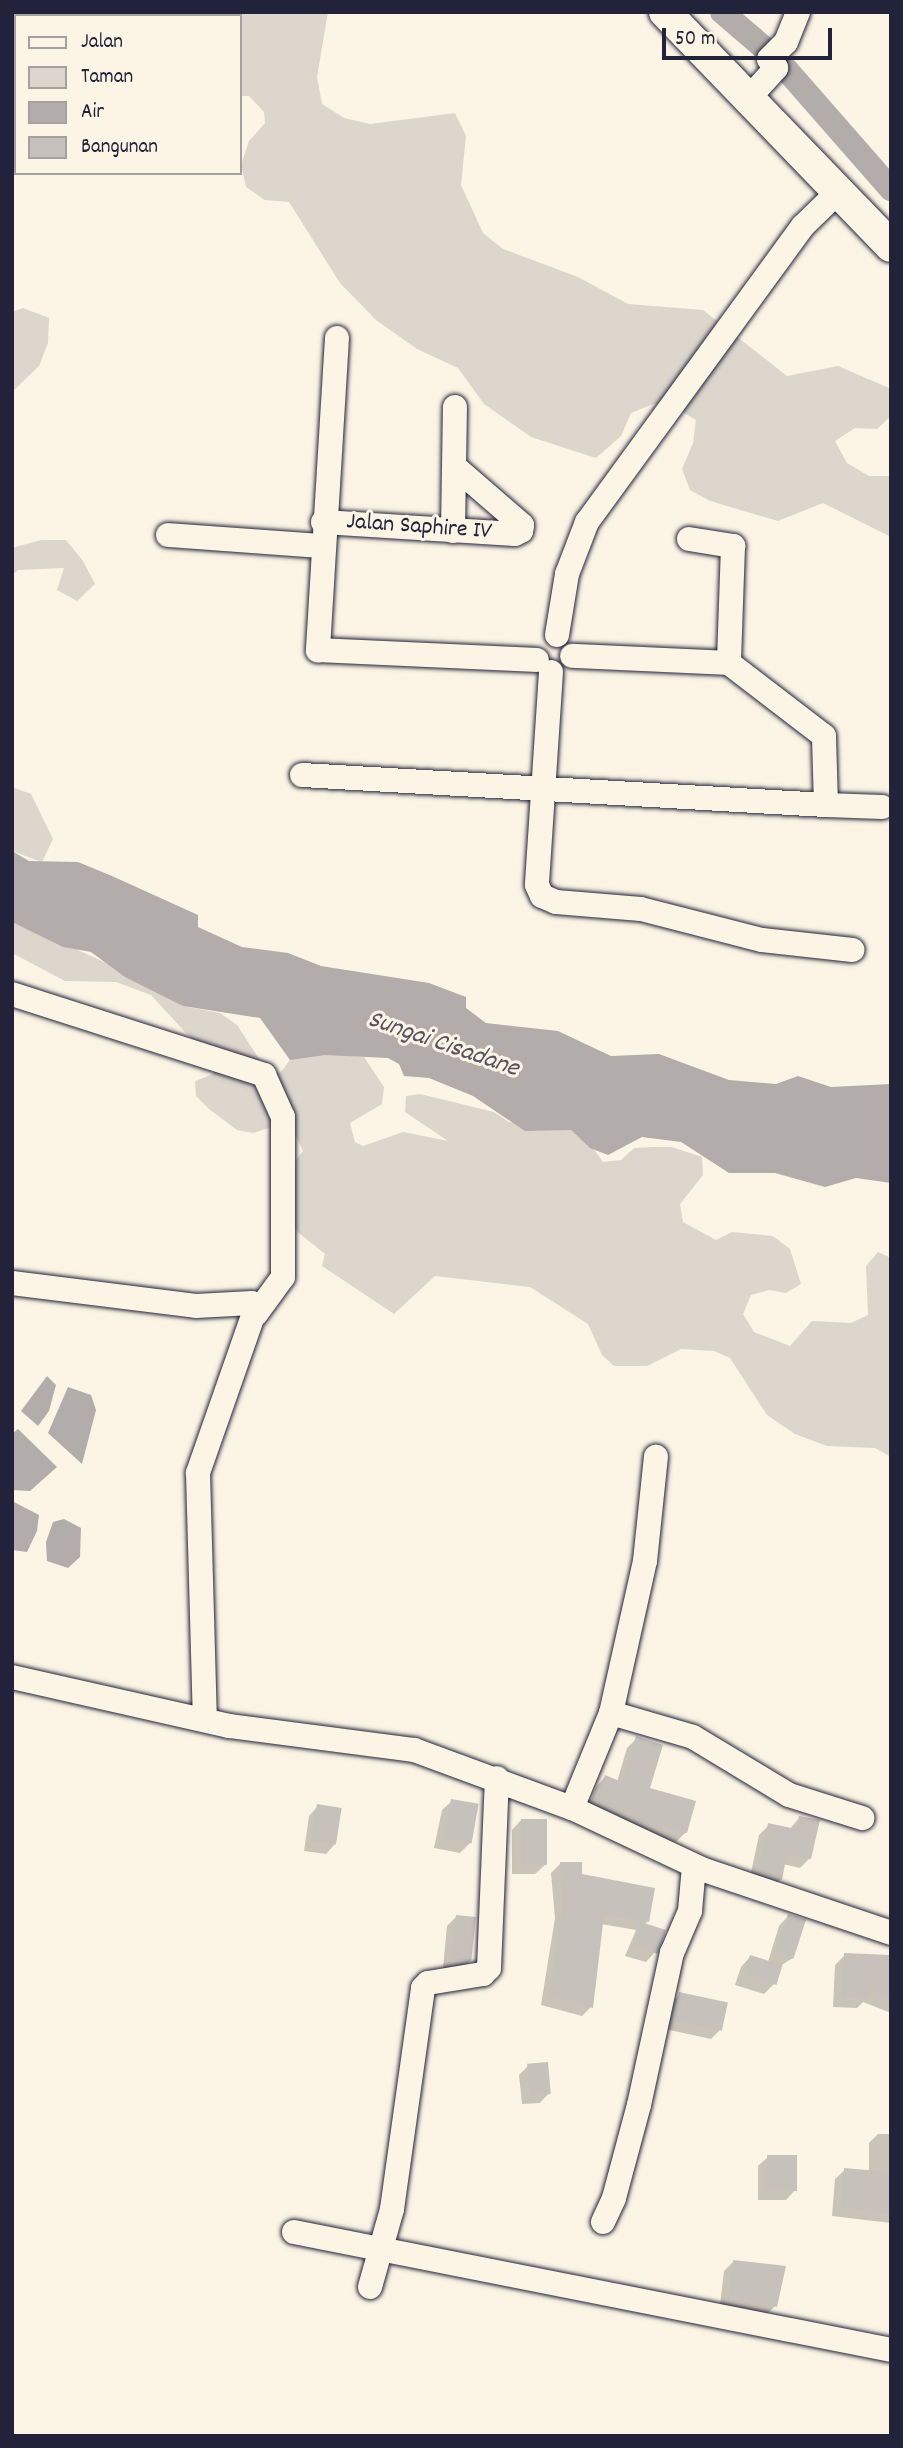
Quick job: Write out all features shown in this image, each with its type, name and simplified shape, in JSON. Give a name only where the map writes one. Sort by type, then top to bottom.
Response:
[{"type":"main road","points":[[666,12],[891,246]]},
{"type":"street","points":[[748,99],[776,68],[777,50],[798,12]]},
{"type":"street","points":[[557,635],[567,574],[587,523],[803,226],[840,190]]},
{"type":"street","points":[[337,338],[318,650],[566,667],[572,656],[570,648],[557,635]]},
{"type":"street","points":[[453,531],[455,407]]},
{"type":"street","name":"Jalan Saphire IV","points":[[168,535],[453,531],[515,534],[522,526],[455,467]]},
{"type":"street","points":[[689,539],[733,546],[729,663]]},
{"type":"street","points":[[557,635],[541,642],[544,666],[542,789],[537,885],[542,896],[556,902],[641,909],[762,940],[852,950]]},
{"type":"street","points":[[572,656],[729,663],[824,736],[826,806]]},
{"type":"street","points":[[302,775],[882,807]]},
{"type":"street","points":[[12,994],[264,1075],[283,1116],[283,1277],[256,1314],[198,1473],[205,1720]]},
{"type":"street","points":[[12,1283],[196,1306],[252,1303],[256,1314]]},
{"type":"street","points":[[572,1808],[611,1713],[645,1562],[656,1457]]},
{"type":"street","points":[[12,1677],[205,1720],[414,1750],[572,1808],[694,1866],[891,1933]]},
{"type":"street","points":[[611,1713],[694,1737],[789,1795],[862,1818]]},
{"type":"street","points":[[370,2287],[379,2247],[392,2209],[423,1988],[428,1983],[483,1974],[489,1968],[497,1779]]},
{"type":"street","points":[[603,2222],[639,2105],[672,1953],[690,1911],[694,1866]]},
{"type":"street","points":[[294,2232],[891,2350]]},
{"type":"green space","points":[[328,12],[317,77],[322,104],[344,118],[370,124],[455,113],[466,136],[461,185],[483,233],[503,249],[578,277],[628,304],[703,310],[787,376],[838,366],[889,388],[891,416],[877,429],[855,428],[835,441],[847,463],[869,476],[891,476],[891,537],[823,503],[778,521],[710,501],[690,490],[682,469],[693,443],[696,420],[676,408],[653,404],[631,413],[621,436],[596,458],[531,437],[484,404],[458,368],[417,349],[376,320],[340,283],[289,202],[265,200],[246,187],[242,162],[249,141],[265,123],[264,112],[249,96],[242,96],[242,14],[214,14]]},
{"type":"green space","points":[[23,308],[49,318],[48,343],[39,366],[12,392],[12,312]]},
{"type":"green space","points":[[41,540],[66,540],[83,561],[95,584],[77,601],[57,590],[64,568],[18,570],[12,575],[12,548]]},
{"type":"green space","points":[[12,787],[31,794],[53,839],[42,862],[12,851]]},
{"type":"green space","points":[[12,920],[115,967],[183,1006],[220,1013],[237,1025],[263,1065],[280,1073],[290,1060],[306,1052],[364,1057],[384,1087],[382,1104],[350,1123],[355,1142],[363,1146],[403,1132],[448,1141],[405,1112],[406,1096],[420,1094],[494,1112],[509,1122],[581,1131],[603,1162],[621,1160],[634,1148],[653,1147],[672,1147],[702,1157],[703,1175],[680,1204],[683,1222],[716,1240],[732,1232],[773,1236],[790,1249],[801,1284],[786,1293],[769,1290],[751,1295],[743,1314],[754,1332],[790,1346],[812,1321],[851,1323],[868,1315],[866,1266],[878,1252],[891,1258],[891,1457],[875,1448],[827,1446],[795,1434],[767,1415],[730,1358],[714,1351],[681,1349],[647,1366],[614,1366],[602,1355],[588,1324],[530,1287],[435,1276],[394,1314],[322,1266],[325,1254],[289,1225],[280,1180],[303,1151],[296,1136],[284,1123],[253,1133],[237,1130],[196,1096],[195,1081],[211,1075],[224,1063],[186,1033],[151,995],[116,982],[65,981],[12,953]]},
{"type":"water","name":"Sungai Cisadane","points":[[12,851],[29,861],[78,862],[112,876],[198,915],[198,927],[242,947],[288,953],[321,966],[429,983],[466,997],[466,1008],[486,1023],[558,1031],[611,1056],[659,1054],[729,1080],[776,1084],[798,1076],[831,1087],[891,1084],[891,1183],[856,1178],[825,1187],[775,1173],[729,1173],[681,1142],[642,1137],[608,1155],[590,1148],[571,1130],[525,1131],[473,1096],[429,1078],[404,1076],[399,1064],[388,1058],[325,1055],[290,1060],[260,1018],[183,1006],[125,977],[91,952],[63,947],[12,922]]},
{"type":"water","points":[[47,1376],[56,1385],[49,1411],[38,1426],[21,1411]]},
{"type":"water","points":[[68,1387],[91,1395],[96,1410],[82,1464],[48,1433]]},
{"type":"water","points":[[18,1429],[57,1467],[30,1491],[12,1490],[12,1434]]},
{"type":"water","points":[[12,1501],[39,1515],[37,1531],[27,1552],[12,1550]]},
{"type":"water","points":[[64,1519],[81,1528],[80,1557],[68,1568],[47,1561],[46,1542],[53,1522]]},
{"type":"building","points":[[636,1736],[663,1745],[650,1788],[696,1801],[687,1833],[634,1821],[635,1814],[596,1800],[605,1775],[622,1782]]},
{"type":"building","points":[[451,1799],[479,1804],[472,1843],[444,1838]]},
{"type":"building","points":[[317,1804],[342,1808],[336,1844],[311,1841]]},
{"type":"building","points":[[799,1816],[820,1820],[811,1859],[787,1854],[782,1880],[758,1872],[768,1823],[796,1829]]},
{"type":"building","points":[[521,1819],[547,1819],[547,1865],[521,1865]]},
{"type":"building","points":[[560,1862],[582,1862],[582,1874],[655,1888],[649,1922],[604,1915],[593,2008],[549,1997],[563,1907]]},
{"type":"building","points":[[788,1914],[806,1920],[793,1959],[775,1953]]},
{"type":"building","points":[[456,1915],[476,1917],[471,1961],[451,1959]]},
{"type":"building","points":[[641,1922],[666,1930],[658,1954],[633,1946]]},
{"type":"building","points":[[844,1953],[891,1955],[891,2000],[868,1992],[868,1999],[842,1998]]},
{"type":"building","points":[[750,1955],[783,1965],[776,1985],[744,1975]]},
{"type":"building","points":[[679,1992],[728,2002],[722,2031],[673,2020]]},
{"type":"building","points":[[548,2062],[551,2094],[530,2096],[527,2064]]},
{"type":"building","points":[[767,2155],[797,2155],[797,2191],[767,2191]]},
{"type":"building","points":[[844,2168],[891,2172],[891,2215],[841,2207]]},
{"type":"building","points":[[733,2260],[786,2266],[777,2307],[729,2296]]},
{"type":"waterway","points":[[722,12],[777,59],[891,189]]}]
